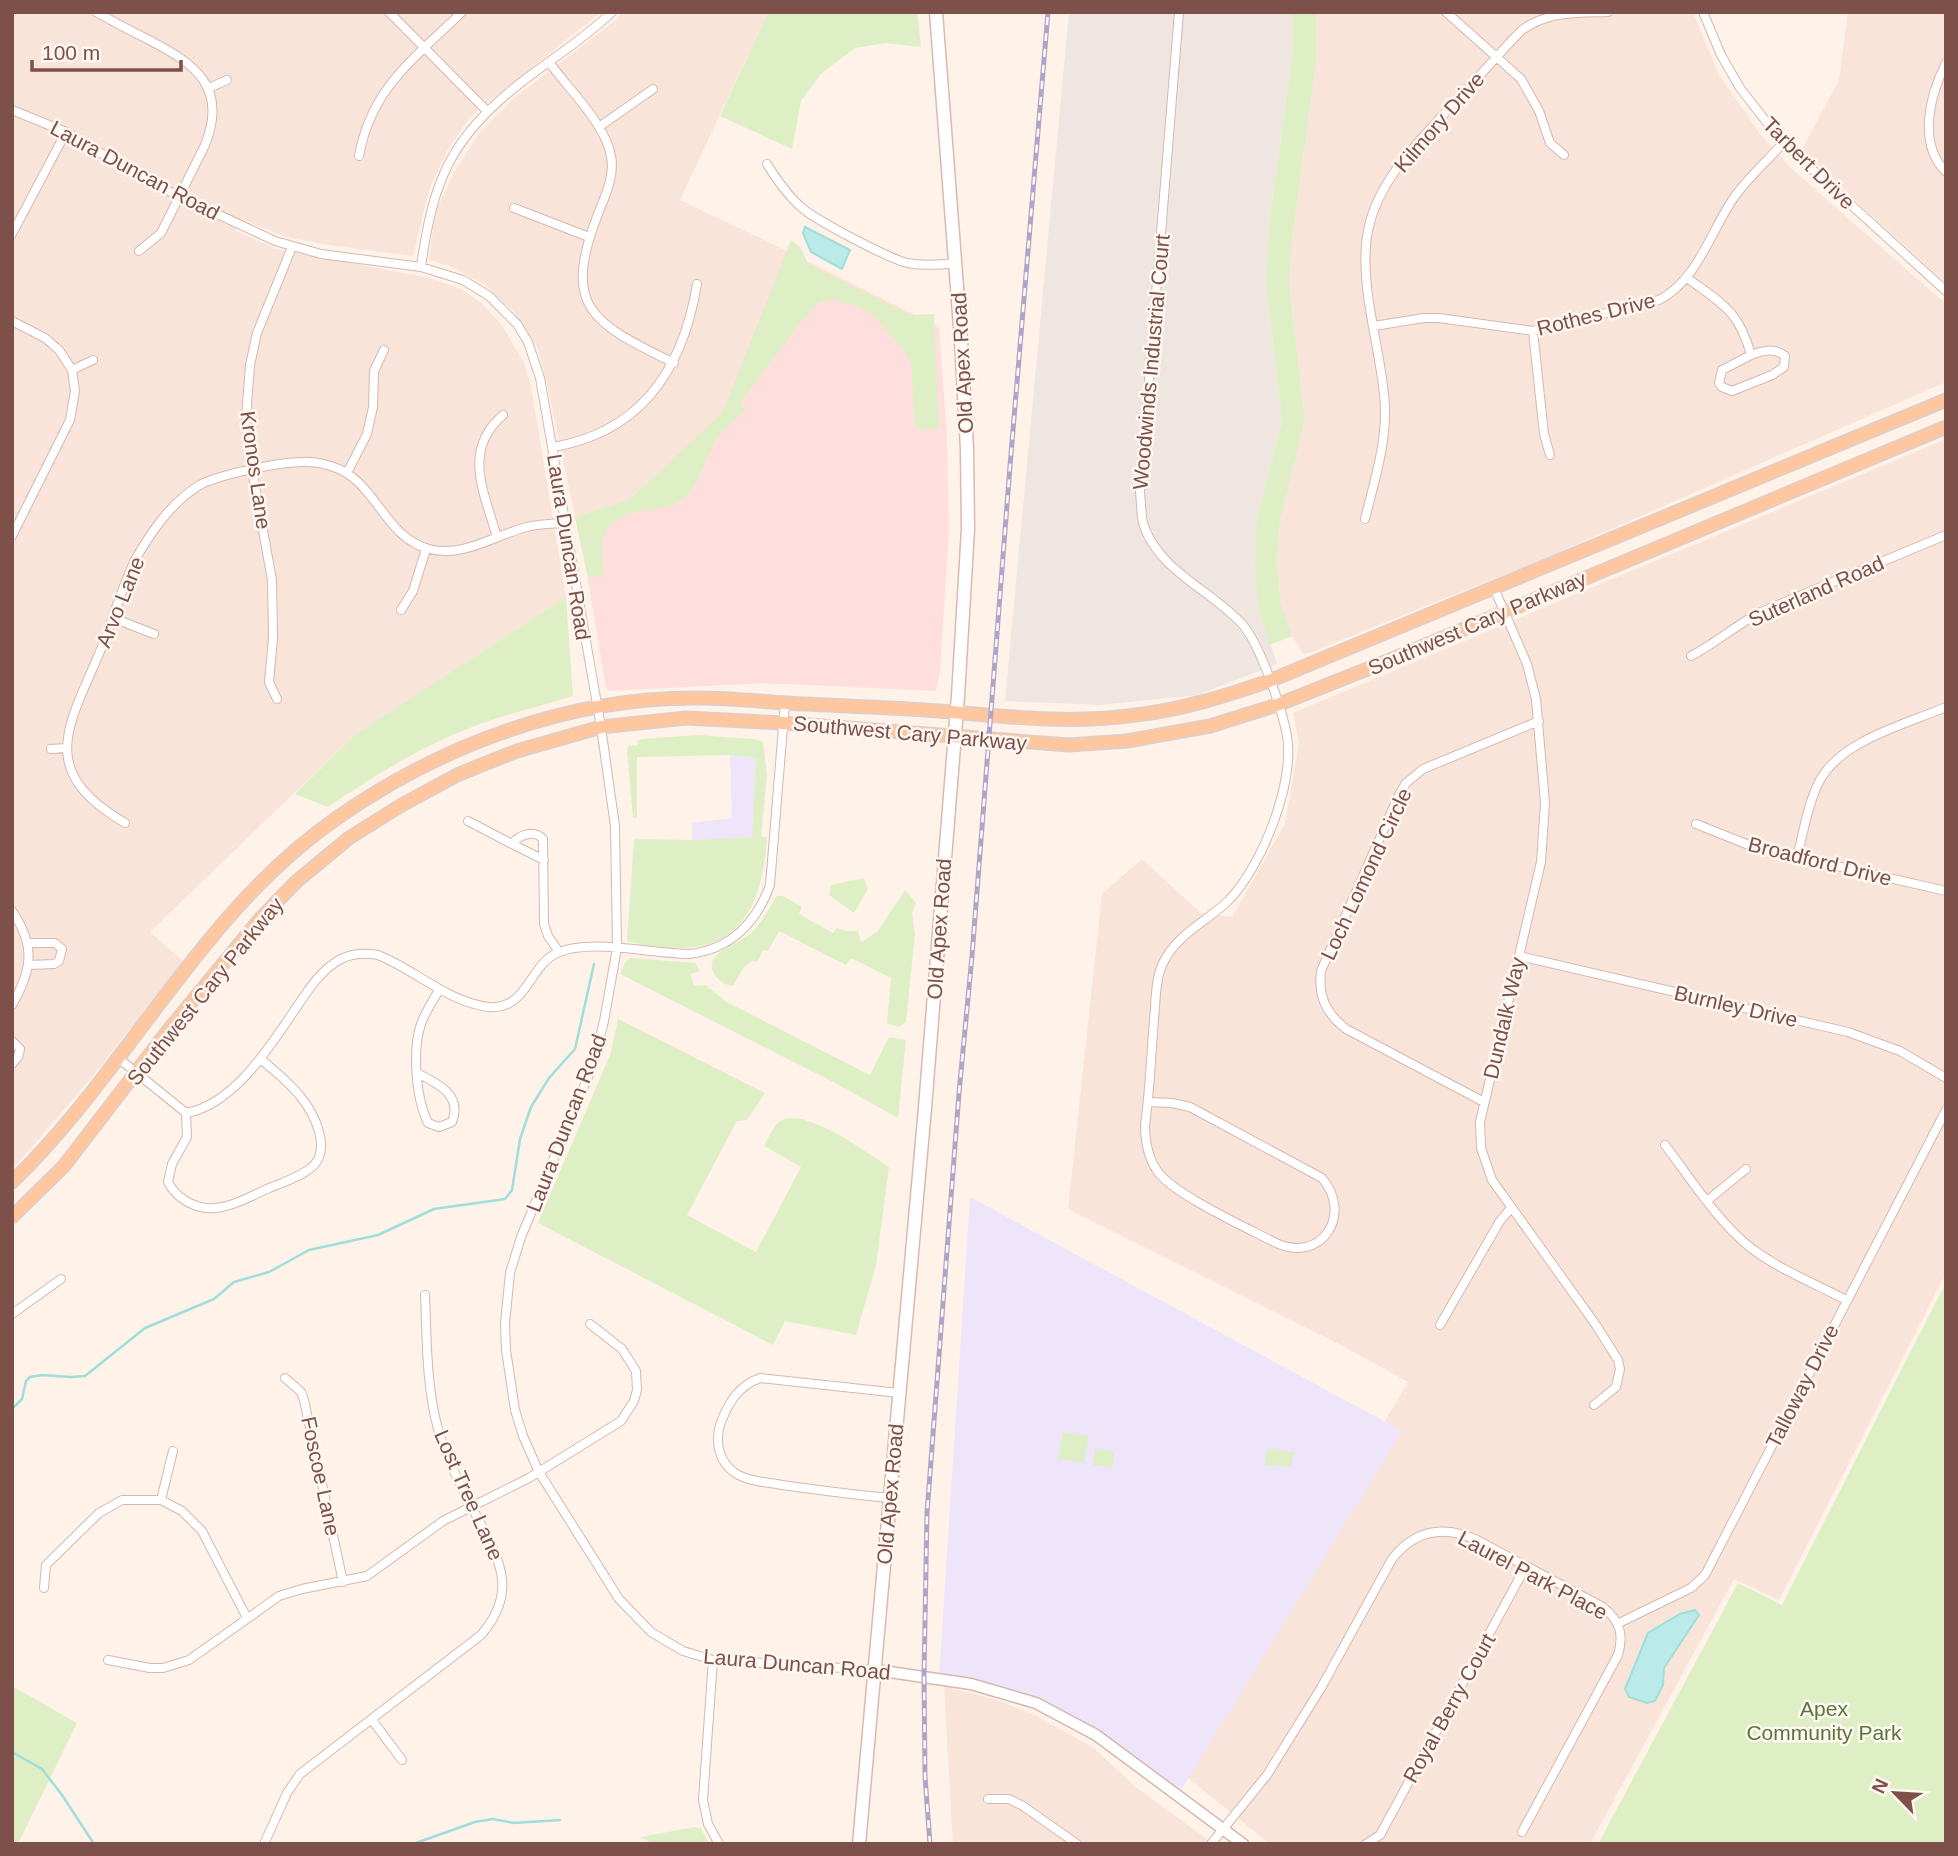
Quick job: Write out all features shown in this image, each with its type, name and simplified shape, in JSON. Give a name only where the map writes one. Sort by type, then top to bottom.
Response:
[{"type":"main road","name":"Old Apex Road","points":[[859,1844],[925,1108],[968,529],[967,449],[956,263],[936,12]]},
{"type":"main road","name":"Southwest Cary Parkway","points":[[12,1182],[58,1132],[240,903],[277,867],[335,819],[388,785],[445,755],[514,728],[597,708],[697,698],[1045,719],[1125,717],[1212,700],[1269,681],[1946,400]]},
{"type":"main road","name":"Southwest Cary Parkway","points":[[12,1217],[64,1166],[167,1032],[260,919],[297,881],[349,838],[457,775],[517,751],[601,727],[686,718],[954,735],[1031,743],[1099,744],[1197,729],[1277,705],[1391,660],[1946,427]]},
{"type":"street","points":[[96,12],[183,58],[203,77],[209,88],[212,117],[210,133],[161,233],[139,251]]},
{"type":"street","points":[[389,12],[487,111]]},
{"type":"street","points":[[359,156],[365,126],[379,98],[425,47],[462,12]]},
{"type":"street","points":[[421,267],[429,218],[438,186],[461,142],[487,111],[612,12]]},
{"type":"street","name":"Woodwinds Industrial Court","points":[[1148,1102],[1190,1107],[1322,1178],[1333,1194],[1335,1203],[1332,1225],[1327,1233],[1307,1248],[1291,1249],[1282,1246],[1175,1188],[1156,1170],[1148,1153],[1145,1125],[1158,978],[1174,946],[1226,902],[1246,879],[1264,844],[1284,791],[1288,746],[1277,705],[1254,643],[1242,624],[1161,554],[1148,534],[1141,510],[1140,491],[1179,12]]},
{"type":"street","points":[[1446,12],[1527,88],[1539,111],[1550,143],[1564,155]]},
{"type":"street","name":"Kilmory Drive","points":[[1365,519],[1383,443],[1385,422],[1385,396],[1365,261],[1368,231],[1377,204],[1395,170],[1522,30],[1542,18],[1608,12]]},
{"type":"street","name":"Tarbert Drive","points":[[1703,12],[1734,78],[1783,144],[1946,291]]},
{"type":"street","points":[[549,62],[599,127],[610,150],[612,169],[607,191],[582,260],[582,281],[589,303],[601,322],[619,336],[674,363]]},
{"type":"street","points":[[1946,63],[1938,81],[1929,124],[1933,153],[1946,172]]},
{"type":"street","points":[[209,88],[227,80]]},
{"type":"street","points":[[599,127],[653,89]]},
{"type":"street","name":"Laura Duncan Road","points":[[12,110],[66,132],[147,181],[254,233],[292,247],[344,258],[421,267],[463,280],[498,303],[517,324],[535,360],[553,447],[601,727],[615,826],[617,948],[593,1065],[521,1237],[510,1273],[505,1323],[508,1374],[523,1436],[539,1472],[627,1609],[665,1641],[683,1651],[713,1660],[876,1670],[971,1684],[1036,1703],[1096,1735],[1243,1844]]},
{"type":"street","points":[[12,234],[66,132]]},
{"type":"street","name":"Rothes Drive","points":[[1374,326],[1439,318],[1533,331],[1659,300],[1674,291],[1687,278],[1738,193],[1783,144]]},
{"type":"street","points":[[767,164],[793,200],[821,220],[898,260],[916,264],[956,263]]},
{"type":"street","points":[[514,208],[589,237]]},
{"type":"street","name":"Kronos Lane","points":[[277,699],[270,682],[273,638],[272,580],[251,470],[246,418],[250,365],[257,333],[292,247]]},
{"type":"street","points":[[1687,278],[1735,317],[1744,330],[1751,355]]},
{"type":"street","points":[[553,447],[593,437],[617,424],[647,399],[674,363],[689,326],[697,284]]},
{"type":"street","points":[[12,321],[45,338],[59,350],[72,370],[75,391],[69,420],[12,536]]},
{"type":"street","points":[[1533,331],[1544,435],[1550,455]]},
{"type":"street","points":[[384,349],[374,371],[373,407],[367,434],[347,472],[393,526],[426,549],[455,551],[526,528],[564,523]]},
{"type":"street","points":[[1773,350],[1779,352],[1784,356],[1784,367],[1772,375],[1732,391],[1722,387],[1719,383],[1722,370],[1751,355],[1773,350]]},
{"type":"street","points":[[72,370],[93,360]]},
{"type":"street","points":[[497,537],[483,490],[479,465],[482,440],[490,426],[503,415]]},
{"type":"street","name":"Arvo Lane","points":[[67,748],[69,727],[136,558],[150,534],[168,512],[188,493],[209,481],[251,470],[302,462],[347,472]]},
{"type":"street","name":"Suterland Road","points":[[1691,656],[1715,644],[1744,620],[1946,535]]},
{"type":"street","points":[[401,610],[413,591],[426,549]]},
{"type":"street","name":"Dundalk Way","points":[[1494,588],[1529,672],[1539,721],[1545,803],[1543,844],[1484,1102],[1479,1137],[1483,1158],[1492,1180],[1618,1360],[1620,1368],[1616,1387],[1594,1405]]},
{"type":"street","points":[[113,618],[154,634]]},
{"type":"street","points":[[186,1113],[212,1105],[261,1059],[311,986],[323,972],[344,957],[368,953],[378,955],[439,990],[480,1005],[499,1007],[522,994],[544,963],[559,952],[575,948],[617,948],[677,954],[701,953],[720,946],[741,933],[761,906],[770,885],[785,703]]},
{"type":"street","points":[[1797,858],[1818,784],[1835,760],[1847,750],[1867,740],[1946,707]]},
{"type":"street","name":"Loch Lomond Circle","points":[[1484,1102],[1346,1028],[1336,1020],[1329,1014],[1321,995],[1321,971],[1406,783],[1423,769],[1539,721]]},
{"type":"street","points":[[51,748],[67,748],[70,766],[83,791],[93,802],[125,823]]},
{"type":"street","points":[[468,821],[544,860]]},
{"type":"street","name":"Broadford Drive","points":[[1696,824],[1729,839],[1797,858],[1946,891]]},
{"type":"street","points":[[512,844],[516,838],[531,833],[543,839],[544,924],[548,936],[559,952]]},
{"type":"street","points":[[12,911],[29,943],[29,964],[22,988],[12,1005]]},
{"type":"street","points":[[29,943],[55,943],[62,949],[59,961],[54,964],[29,964]]},
{"type":"street","name":"Burnley Drive","points":[[1519,956],[1848,1032],[1900,1051],[1946,1078]]},
{"type":"street","points":[[417,1073],[450,1094],[454,1111],[452,1122],[439,1127],[428,1123],[424,1116],[417,1073],[418,1035],[425,1015],[439,990]]},
{"type":"street","points":[[12,1041],[20,1049],[18,1057],[12,1063]]},
{"type":"street","points":[[117,1057],[186,1113],[187,1137],[172,1164],[168,1182],[178,1196],[194,1205],[217,1208],[293,1178],[311,1168],[321,1152],[317,1125],[298,1093],[261,1059]]},
{"type":"street","name":"Talloway Drive","points":[[1619,1623],[1691,1588],[1706,1575],[1946,1110]]},
{"type":"street","points":[[1665,1145],[1738,1236],[1760,1254],[1846,1300]]},
{"type":"street","points":[[1708,1200],[1746,1169]]},
{"type":"street","points":[[1440,1325],[1500,1221],[1511,1208]]},
{"type":"street","points":[[12,1314],[61,1279]]},
{"type":"street","name":"Lost Tree Lane","points":[[264,1844],[286,1793],[300,1774],[481,1635],[495,1618],[503,1595],[499,1560],[444,1449],[433,1410],[428,1372],[425,1295]]},
{"type":"street","points":[[108,1660],[150,1668],[179,1664],[198,1655],[247,1618],[286,1594],[367,1576],[432,1528],[539,1472],[621,1421],[634,1401],[637,1380],[633,1363],[622,1349],[590,1324]]},
{"type":"street","name":"Foscoe Lane","points":[[285,1378],[301,1392],[304,1400],[343,1582]]},
{"type":"street","points":[[890,1498],[826,1492],[746,1478],[727,1466],[719,1451],[718,1436],[734,1396],[741,1387],[760,1378],[899,1393]]},
{"type":"street","points":[[161,1500],[173,1451]]},
{"type":"street","points":[[44,1588],[47,1565],[99,1513],[122,1500],[161,1500],[181,1511],[202,1531],[247,1618]]},
{"type":"street","name":"Laurel Park Place","points":[[1211,1844],[1267,1775],[1321,1688],[1399,1549],[1426,1533],[1450,1531],[1472,1537],[1603,1606],[1619,1623],[1622,1635],[1618,1655],[1522,1832]]},
{"type":"street","name":"Royal Berry Court","points":[[1366,1844],[1380,1835],[1527,1566]]},
{"type":"street","points":[[713,1660],[703,1800],[710,1830],[719,1844]]},
{"type":"street","points":[[372,1720],[402,1760]]},
{"type":"street","points":[[988,1798],[1009,1799],[1023,1806],[1077,1844]]},
{"type":"shaded area","points":[[12,12],[601,12],[469,118],[447,151],[430,187],[413,256],[286,237],[242,219],[236,231],[277,249],[430,278],[461,289],[481,303],[501,324],[524,363],[531,386],[566,597],[356,734],[150,932],[183,961],[98,1070],[12,1170]]},
{"type":"shaded area","points":[[622,12],[768,12],[680,200],[785,250],[722,413],[629,500],[575,517],[537,346],[513,311],[484,284],[449,266],[429,260],[435,213],[455,171],[479,133],[513,99],[616,20]]},
{"type":"shaded area","points":[[1069,12],[1293,12],[1293,50],[1269,224],[1266,287],[1282,420],[1257,519],[1259,610],[1277,664],[1197,695],[1100,705],[1005,701]]},
{"type":"shaded area","points":[[1316,12],[1693,12],[1719,75],[1761,135],[1792,169],[1946,304],[1946,382],[1541,560],[1304,655],[1292,636],[1281,603],[1277,563],[1280,522],[1305,420],[1289,283],[1292,240],[1316,63]]},
{"type":"shaded area","points":[[1848,12],[1946,12],[1946,283],[1801,151],[1839,80]]},
{"type":"shaded area","points":[[785,250],[939,327],[947,435],[949,530],[940,671],[936,691],[764,683],[610,691],[606,688],[575,517],[629,500],[722,413]]},
{"type":"shaded area","points":[[1946,439],[1946,1273],[1779,1600],[1734,1579],[1590,1844],[1270,1844],[1172,1765],[1257,1639],[1408,1382],[1341,1345],[1068,1209],[1102,894],[1142,859],[1201,913],[1232,917],[1285,824],[1299,743],[1293,713]]},
{"type":"shaded area","points":[[730,755],[756,758],[753,837],[692,840],[692,823],[732,818]]},
{"type":"shaded area","points":[[970,1197],[1402,1431],[1178,1795],[1069,1719],[939,1678]]},
{"type":"shaded area","points":[[944,1686],[997,1700],[1033,1714],[1094,1748],[1137,1788],[1214,1844],[953,1844]]},
{"type":"green space","points":[[768,12],[917,12],[921,47],[885,43],[855,48],[821,74],[801,101],[792,149],[720,116]]},
{"type":"green space","points":[[1293,12],[1316,12],[1316,63],[1292,240],[1289,283],[1305,420],[1280,522],[1277,563],[1281,603],[1292,636],[1270,645],[1259,610],[1255,565],[1257,519],[1282,420],[1266,287],[1269,224],[1293,50]]},
{"type":"green space","points":[[791,240],[801,248],[808,264],[911,315],[934,314],[939,429],[915,429],[911,364],[904,351],[872,314],[857,306],[834,300],[819,302],[740,403],[746,410],[719,437],[686,496],[670,506],[630,513],[612,523],[603,542],[604,575],[588,578],[575,517],[629,500],[722,413]]},
{"type":"green space","points":[[566,597],[573,696],[491,720],[440,741],[382,772],[328,807],[295,794],[356,734]]},
{"type":"green space","points":[[697,735],[763,742],[767,774],[761,837],[766,837],[767,841],[755,899],[743,920],[728,934],[709,944],[686,948],[659,947],[627,941],[634,839],[752,837],[756,758],[730,755],[637,757],[637,818],[633,818],[627,750],[629,746],[638,745],[637,741],[643,739]]},
{"type":"green space","points":[[864,878],[868,889],[854,913],[829,895],[831,885]]},
{"type":"green space","points":[[905,890],[916,903],[912,913],[915,934],[906,1022],[899,1027],[887,1023],[891,978],[851,958],[846,965],[779,931],[768,951],[763,950],[758,961],[752,961],[743,968],[733,986],[725,984],[715,975],[712,967],[717,955],[756,928],[777,896],[783,896],[802,907],[799,914],[833,933],[837,928],[858,931],[861,942],[877,932]]},
{"type":"green space","points":[[631,958],[695,963],[700,971],[691,974],[694,986],[706,985],[725,1001],[870,1075],[889,1037],[906,1040],[898,1118],[620,974],[626,961]]},
{"type":"green space","points":[[618,1019],[765,1093],[747,1120],[737,1121],[687,1215],[756,1252],[801,1167],[764,1146],[782,1120],[806,1120],[821,1126],[889,1167],[876,1265],[856,1335],[785,1321],[773,1345],[538,1223],[610,1055]]},
{"type":"green space","name":"Apex Community Park","points":[[1946,1282],[1946,1844],[1598,1844],[1738,1583],[1782,1605]]},
{"type":"green space","points":[[1063,1432],[1089,1436],[1084,1463],[1058,1459]]},
{"type":"green space","points":[[1267,1448],[1294,1453],[1291,1467],[1265,1465]]},
{"type":"green space","points":[[1095,1449],[1115,1452],[1112,1468],[1093,1465]]},
{"type":"green space","points":[[12,1686],[77,1723],[18,1844],[12,1844]]},
{"type":"green space","points":[[695,1827],[701,1829],[710,1844],[654,1844],[640,1837]]},
{"type":"water","points":[[805,227],[850,250],[842,269],[811,252],[803,233]]},
{"type":"water","points":[[1695,1610],[1699,1615],[1664,1668],[1663,1685],[1655,1701],[1647,1703],[1629,1697],[1625,1689],[1648,1633],[1680,1614]]},
{"type":"waterway","points":[[12,1409],[22,1399],[26,1381],[30,1377],[85,1376],[145,1328],[214,1299],[234,1282],[269,1272],[309,1250],[378,1235],[434,1209],[505,1199],[512,1190],[520,1139],[531,1107],[549,1078],[575,1049],[594,964]]},
{"type":"waterway","points":[[12,1752],[42,1769],[94,1844]]},
{"type":"waterway","points":[[413,1844],[475,1822],[493,1819],[514,1823],[560,1820]]},
{"type":"railway","points":[[930,1844],[925,1776],[924,1676],[927,1513],[1048,12]]}]
